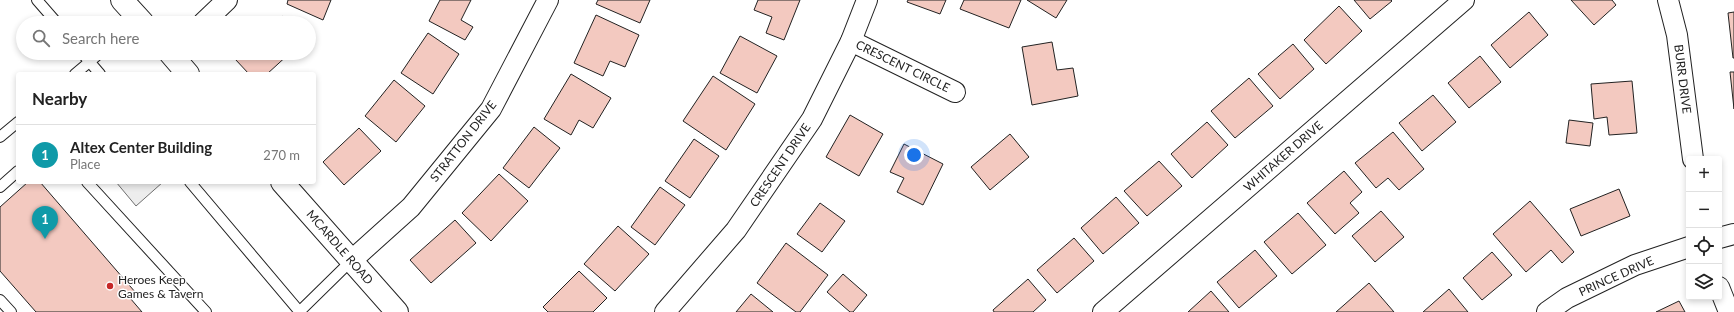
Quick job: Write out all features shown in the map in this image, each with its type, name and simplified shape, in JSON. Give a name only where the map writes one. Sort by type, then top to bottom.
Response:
[{"type":"main road","points":[[122,0],[135,16]]},
{"type":"main road","points":[[176,60],[186,72]]},
{"type":"main road","name":"MCARDLE ROAD","points":[[284,184],[397,312]]},
{"type":"street","points":[[210,16],[227,0]]},
{"type":"street","name":"STRATTON DRIVE","points":[[351,261],[411,207],[491,109],[548,0]]},
{"type":"street","name":"CRESCENT DRIVE","points":[[665,312],[740,223],[812,119],[851,41],[867,0]]},
{"type":"street","name":"WHITAKER DRIVE","points":[[1103,312],[1464,0]]},
{"type":"street","name":"BURR DRIVE","points":[[1668,0],[1678,35],[1693,156]]},
{"type":"street","name":"CRESCENT CIRCLE","points":[[851,41],[955,92]]},
{"type":"street","points":[[1722,237],[1734,234]]},
{"type":"street","name":"PRINCE DRIVE","points":[[1547,312],[1567,298],[1635,264],[1686,248]]},
{"type":"street","points":[[1722,294],[1729,312]]},
{"type":"lane","points":[[37,0],[51,16]]},
{"type":"lane","points":[[78,72],[90,62],[98,72]]},
{"type":"lane","points":[[0,137],[16,124]]},
{"type":"lane","points":[[0,187],[16,173]]},
{"type":"lane","points":[[89,184],[206,312]]},
{"type":"lane","points":[[192,184],[299,312],[351,261]]},
{"type":"lane","points":[[0,300],[10,312]]},
{"type":"shaded area","points":[[118,184],[161,184],[136,206]]},
{"type":"building","points":[[288,0],[331,0],[323,20],[287,4]]},
{"type":"building","points":[[440,0],[471,0],[461,20],[473,27],[465,40],[429,21]]},
{"type":"building","points":[[598,0],[650,0],[640,23],[596,4]]},
{"type":"building","points":[[758,0],[800,0],[784,40],[766,33],[772,17],[754,10]]},
{"type":"building","points":[[908,0],[946,0],[940,14],[907,2]]},
{"type":"building","points":[[964,0],[1021,0],[1009,28],[960,9]]},
{"type":"building","points":[[1027,0],[1067,0],[1056,18]]},
{"type":"building","points":[[1354,0],[1391,0],[1392,1],[1370,19]]},
{"type":"building","points":[[1571,0],[1612,0],[1616,5],[1594,25]]},
{"type":"building","points":[[1339,6],[1362,31],[1326,64],[1304,40]]},
{"type":"building","points":[[1529,12],[1548,35],[1510,68],[1491,45]]},
{"type":"building","points":[[1734,12],[1734,58],[1733,58],[1728,13]]},
{"type":"building","points":[[596,15],[639,35],[625,67],[610,61],[603,76],[574,63]]},
{"type":"building","points":[[428,33],[459,54],[433,94],[401,73]]},
{"type":"building","points":[[740,36],[777,56],[757,93],[720,73]]},
{"type":"building","points":[[1052,42],[1057,70],[1073,68],[1078,96],[1032,105],[1022,47]]},
{"type":"building","points":[[1293,44],[1314,69],[1280,99],[1258,74]]},
{"type":"building","points":[[1480,56],[1501,82],[1469,108],[1448,83]]},
{"type":"building","points":[[236,60],[282,60],[269,72],[247,72]]},
{"type":"building","points":[[1730,72],[1734,72],[1734,109]]},
{"type":"building","points":[[571,74],[611,98],[593,128],[579,120],[571,135],[544,119]]},
{"type":"building","points":[[713,76],[755,104],[726,150],[683,121]]},
{"type":"building","points":[[1249,78],[1273,106],[1235,138],[1211,111]]},
{"type":"building","points":[[394,80],[425,106],[396,142],[365,116]]},
{"type":"building","points":[[1632,81],[1637,133],[1609,135],[1607,117],[1594,119],[1591,84]]},
{"type":"building","points":[[1433,95],[1456,122],[1422,151],[1399,123]]},
{"type":"building","points":[[850,115],[883,134],[859,176],[826,157]]},
{"type":"building","points":[[1569,120],[1593,123],[1590,146],[1566,143]]},
{"type":"building","points":[[1207,122],[1228,145],[1192,178],[1171,154]]},
{"type":"building","points":[[534,127],[560,148],[529,188],[503,168]]},
{"type":"building","points":[[359,128],[381,151],[344,185],[323,162]]},
{"type":"building","points":[[1393,132],[1424,169],[1399,190],[1388,178],[1376,188],[1355,163]]},
{"type":"building","points":[[1010,134],[1029,157],[990,190],[971,167]]},
{"type":"building","points":[[694,139],[719,156],[690,198],[665,181]]},
{"type":"building","points":[[904,144],[943,164],[923,205],[897,192],[904,178],[890,172]]},
{"type":"building","points":[[1159,161],[1182,186],[1147,216],[1124,191]]},
{"type":"building","points":[[1344,171],[1362,192],[1350,203],[1359,213],[1335,234],[1307,203]]},
{"type":"building","points":[[499,174],[528,201],[491,241],[462,213]]},
{"type":"building","points":[[26,184],[42,184],[136,293],[130,298],[142,312],[36,312],[0,271],[0,207]]},
{"type":"building","points":[[660,187],[685,205],[655,245],[631,227]]},
{"type":"building","points":[[1619,189],[1630,216],[1581,236],[1570,209]]},
{"type":"building","points":[[1116,197],[1139,223],[1103,254],[1081,228]]},
{"type":"building","points":[[1530,201],[1574,252],[1562,263],[1551,250],[1526,272],[1493,234]]},
{"type":"building","points":[[820,203],[845,221],[822,252],[797,234]]},
{"type":"building","points":[[1381,211],[1404,237],[1375,262],[1352,236]]},
{"type":"building","points":[[1298,213],[1326,245],[1292,274],[1264,242]]},
{"type":"building","points":[[455,220],[476,243],[431,283],[410,260]]},
{"type":"building","points":[[618,226],[649,254],[615,291],[584,264]]},
{"type":"building","points":[[1074,238],[1094,261],[1057,293],[1037,270]]},
{"type":"building","points":[[786,243],[828,275],[800,312],[796,312],[757,283]]},
{"type":"building","points":[[1255,250],[1277,276],[1239,308],[1217,282]]},
{"type":"building","points":[[1492,252],[1512,275],[1482,300],[1463,278]]},
{"type":"building","points":[[579,271],[607,298],[593,312],[548,312],[543,307]]},
{"type":"building","points":[[843,274],[867,295],[853,312],[850,312],[827,292]]},
{"type":"building","points":[[1028,279],[1046,300],[1033,312],[994,312],[993,310]]},
{"type":"building","points":[[1369,283],[1394,312],[1336,312]]},
{"type":"building","points":[[1449,289],[1468,312],[1423,312]]},
{"type":"building","points":[[1211,291],[1229,312],[1188,312]]},
{"type":"building","points":[[751,294],[773,312],[736,312]]},
{"type":"building","points":[[1679,301],[1685,312],[1656,312]]},
{"type":"place","name":"Altex Center Building","points":[[45,239]]},
{"type":"place","name":"Heroes Keep Games & Tavern","points":[[110,286]]}]
